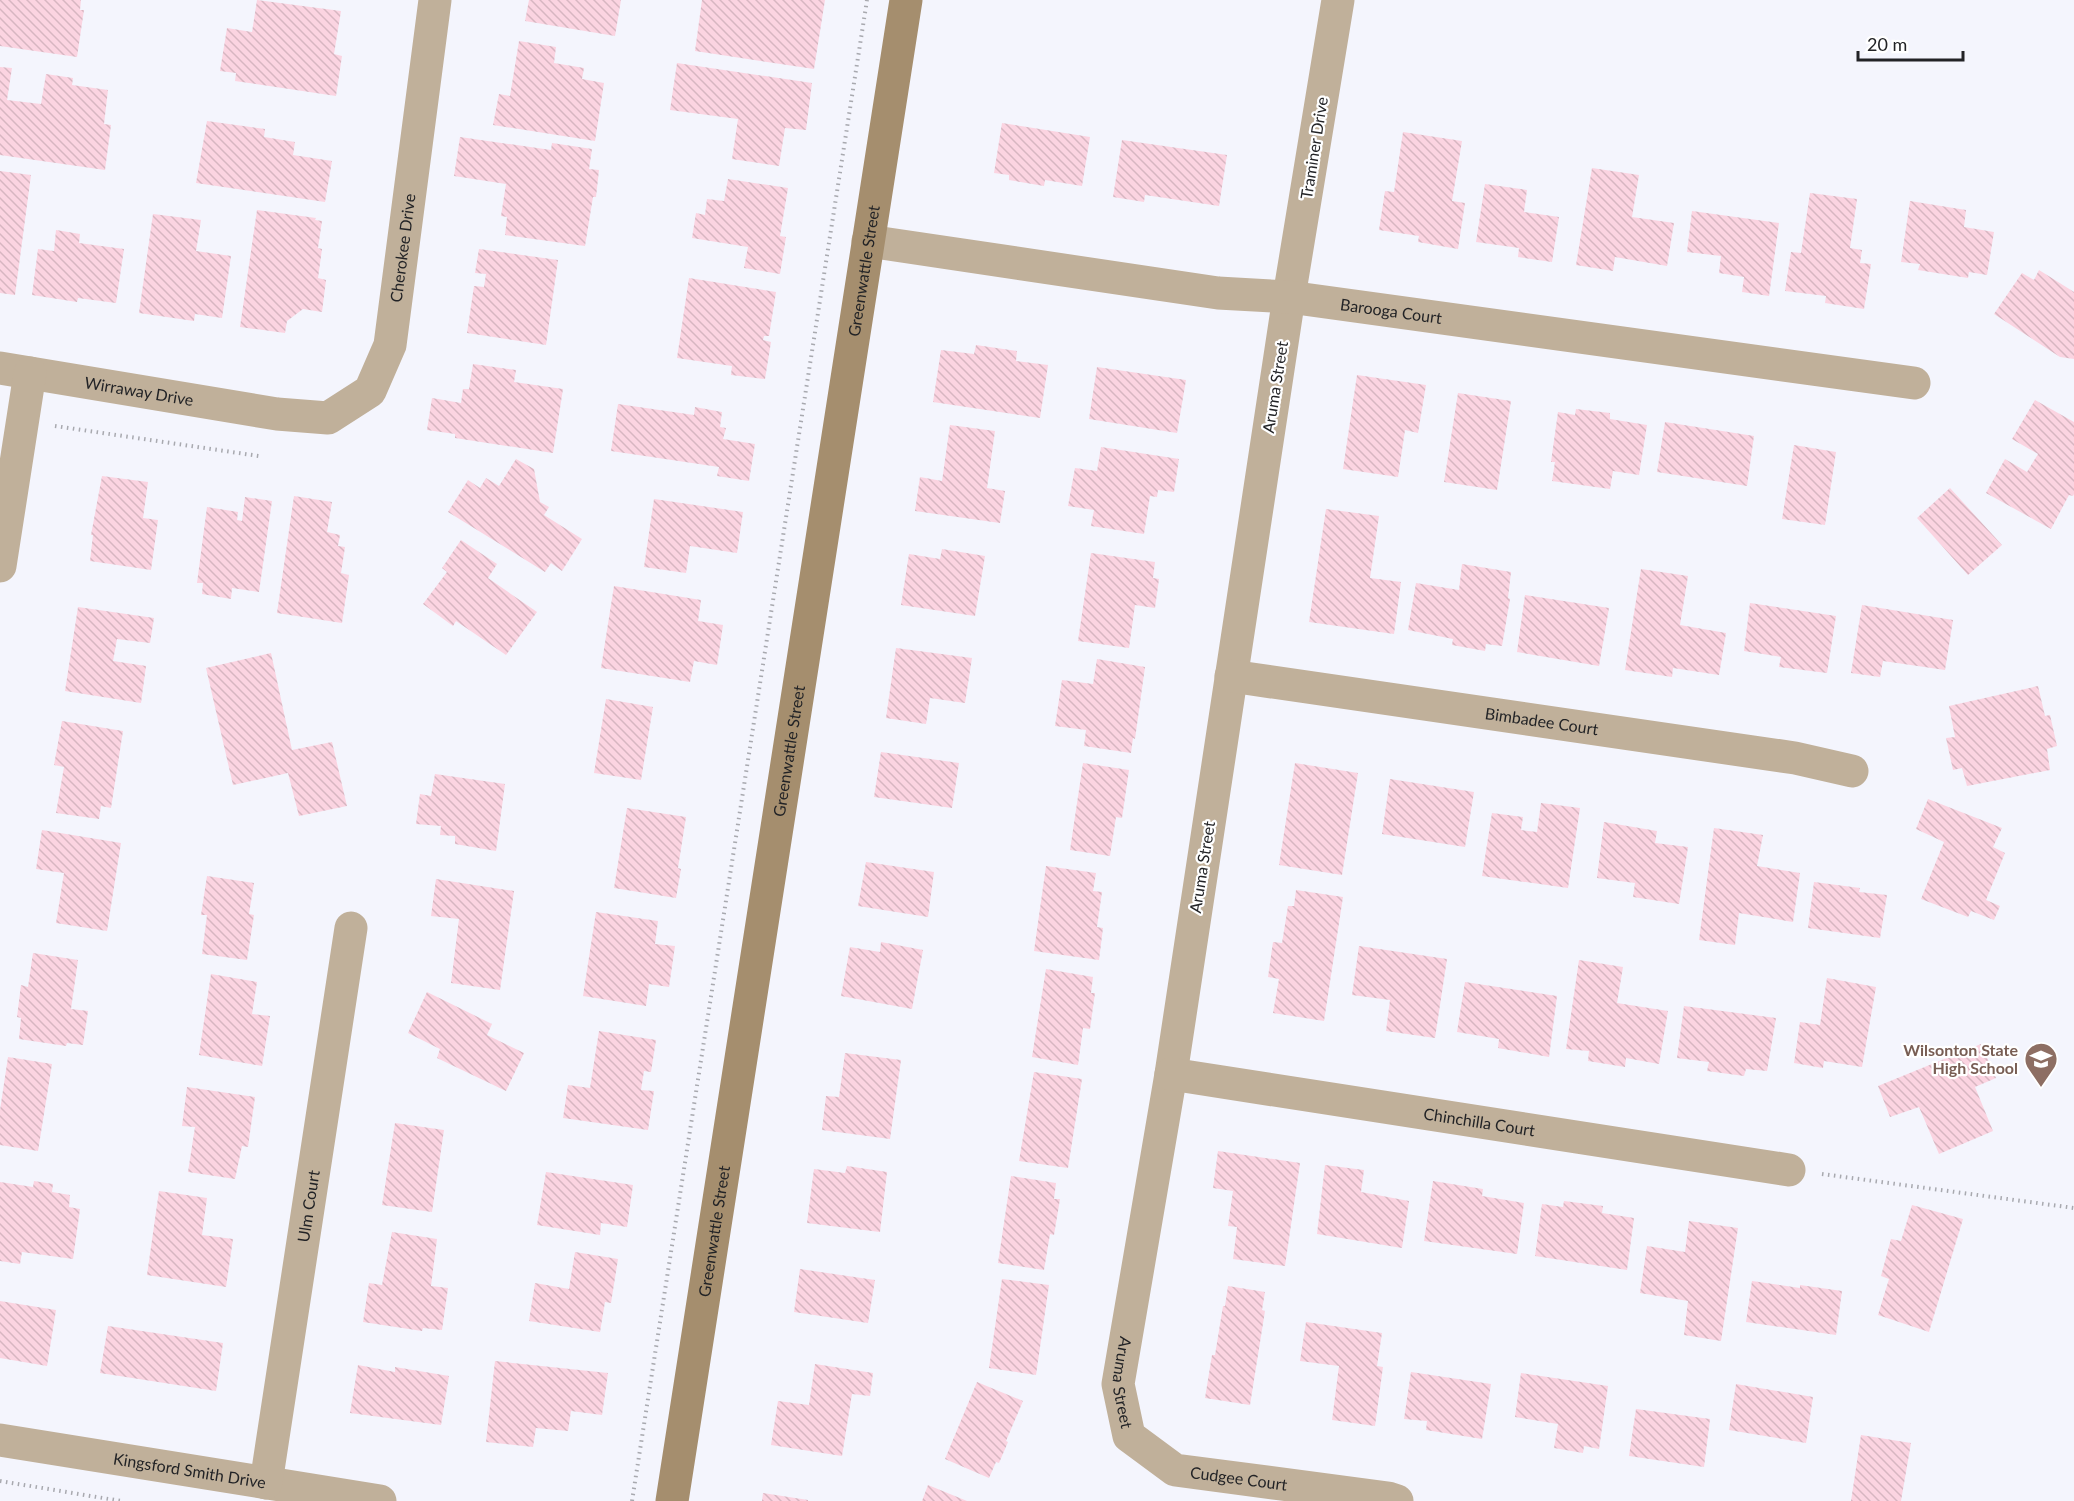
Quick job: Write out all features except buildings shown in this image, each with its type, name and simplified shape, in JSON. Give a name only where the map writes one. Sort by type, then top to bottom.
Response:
[{"type":"main road","name":"Greenwattle Street","points":[[672,1501],[906,0]]},
{"type":"street","name":"Cherokee Drive","points":[[277,414],[328,418],[370,391],[390,345],[435,0]]},
{"type":"street","name":"Traminer Drive","points":[[1289,297],[1338,0]]},
{"type":"street","name":"Barooga Court","points":[[868,241],[1218,293],[1289,297],[1914,383]]},
{"type":"street","name":"Aruma Street","points":[[1129,1436],[1118,1384],[1171,1074],[1289,297]]},
{"type":"street","name":"Wirraway Drive","points":[[15,371],[277,414]]},
{"type":"street","points":[[0,566],[23,422],[15,371]]},
{"type":"street","name":"Bimbadee Court","points":[[1231,676],[1795,758],[1852,771]]},
{"type":"street","name":"Ulm Court","points":[[266,1483],[351,928]]},
{"type":"street","name":"Chinchilla Court","points":[[1171,1074],[1789,1170]]},
{"type":"street","name":"Cudgee Court","points":[[1129,1436],[1175,1470],[1397,1501]]},
{"type":"street","name":"Kingsford Smith Drive","points":[[0,1440],[380,1501]]},
{"type":"path","points":[[632,1501],[867,0]]},
{"type":"path","points":[[23,422],[259,456]]},
{"type":"path","points":[[1789,1170],[2074,1208]]},
{"type":"path","points":[[0,1481],[121,1501]]},
{"type":"place","name":"Wilsonton State High School","points":[[2041,1088]]}]
